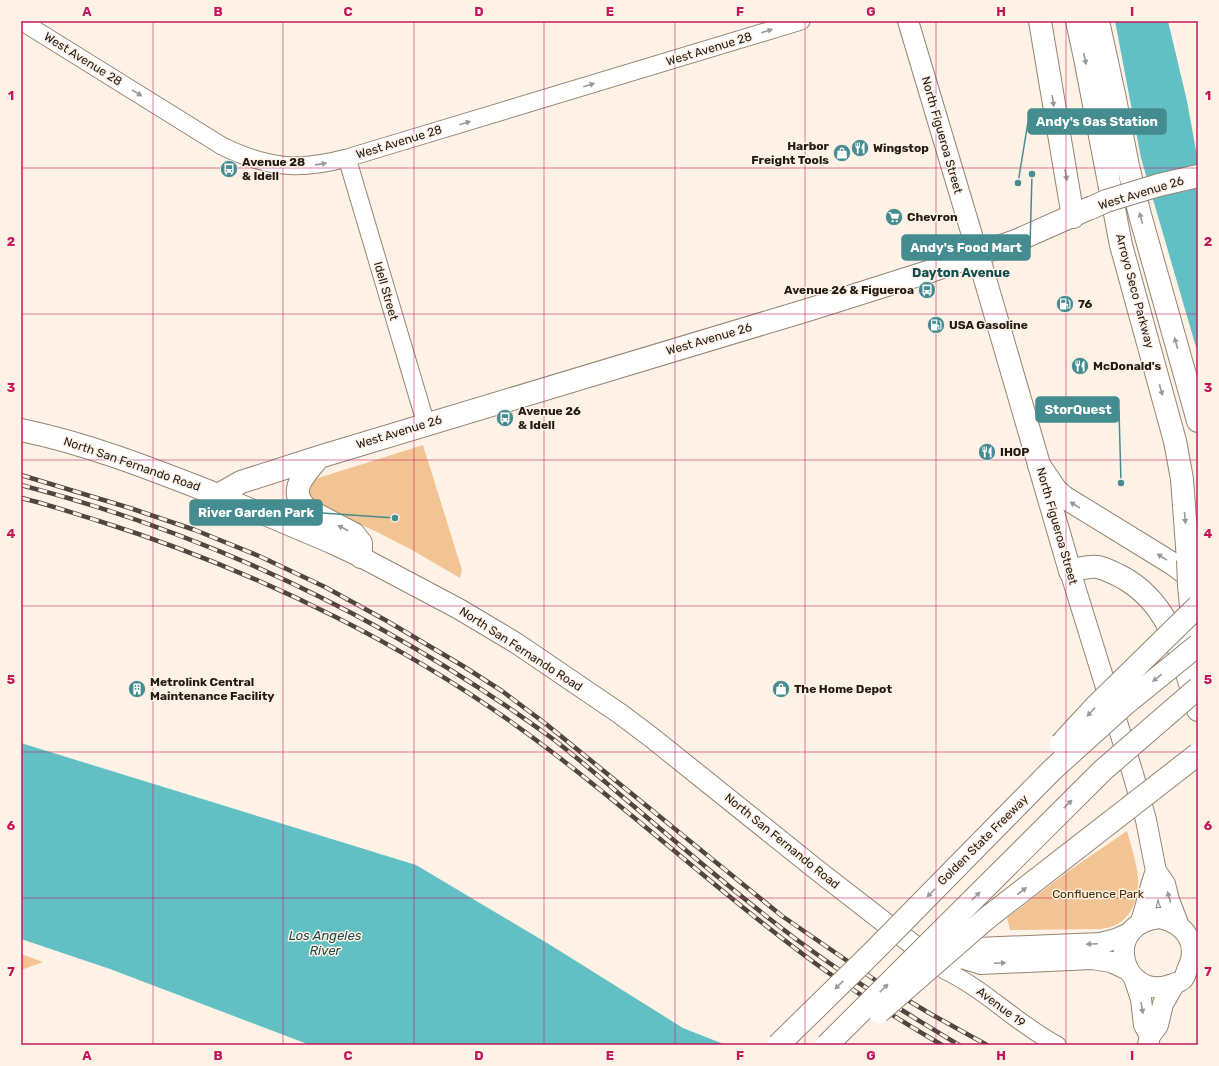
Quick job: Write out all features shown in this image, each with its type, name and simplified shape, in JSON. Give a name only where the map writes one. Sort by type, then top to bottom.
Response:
[{"type":"main road","name":"North Figueroa Street","points":[[908,21],[1070,571],[1133,774],[1146,820],[1156,871],[1165,884],[1169,900],[1188,932]]},
{"type":"main road","points":[[1040,21],[1082,212]]},
{"type":"main road","name":"Arroyo Seco Parkway","points":[[1077,21],[1122,245],[1175,440],[1182,479],[1188,560],[1194,584],[1193,629],[1198,656]]},
{"type":"main road","name":"Arroyo Seco Parkway","points":[[1098,21],[1128,166],[1140,215],[1198,421]]},
{"type":"main road","name":"West Avenue 26","points":[[218,495],[241,482],[319,457],[811,309],[978,255],[1082,212],[1106,200],[1198,176]]},
{"type":"main road","name":"North San Fernando Road","points":[[21,430],[47,435],[93,449],[218,495],[361,557],[459,609],[503,635],[619,713],[941,967]]},
{"type":"main road","points":[[319,457],[300,481],[297,489],[298,498],[302,505],[308,510],[354,534],[361,543],[361,557]]},
{"type":"main road","points":[[1039,465],[1056,490],[1064,498],[1173,564],[1194,584]]},
{"type":"main road","points":[[1070,571],[1090,567],[1098,567],[1111,571],[1130,582],[1147,596],[1162,614],[1177,642],[1198,710]]},
{"type":"main road","points":[[979,844],[1027,781],[1097,705],[1198,606]]},
{"type":"main road","name":"Golden State Freeway","points":[[778,1045],[873,952],[1052,770],[1124,705],[1198,645]]},
{"type":"main road","points":[[827,1045],[1103,770],[1198,688]]},
{"type":"main road","points":[[844,1045],[878,1013],[987,918],[1198,754]]},
{"type":"main road","points":[[1098,832],[1198,767]]},
{"type":"main road","points":[[1149,1041],[1144,1025],[1140,999],[1123,952],[1125,942],[1134,929],[1147,904],[1150,885],[1156,871]]},
{"type":"main road","points":[[941,967],[962,958],[977,948],[1100,943],[1116,939],[1151,919],[1160,918],[1170,920],[1188,932],[1192,953],[1185,978],[1163,1004],[1158,1025],[1149,1041]]},
{"type":"main road","points":[[962,958],[981,964],[1092,959],[1111,962],[1131,974],[1143,984],[1152,987],[1164,987],[1185,978]]},
{"type":"street","name":"West Avenue 28","points":[[21,21],[222,146],[241,156],[282,166],[306,166],[327,164],[801,21]]},
{"type":"street","name":"Idell Street","points":[[347,158],[426,424]]},
{"type":"street","name":"Avenue 19","points":[[941,967],[975,1002],[1033,1045]]},
{"type":"street","name":"Avenue 19","points":[[941,967],[960,977],[1022,1024],[1057,1045]]},
{"type":"green space","points":[[423,445],[462,570],[460,578],[412,550],[316,504],[308,494],[308,490],[315,479]]},
{"type":"green space","name":"Confluence Park","points":[[1127,831],[1134,855],[1138,889],[1133,906],[1129,914],[1123,920],[1117,925],[1099,929],[1010,930],[1007,918],[1070,870]]},
{"type":"green space","points":[[21,954],[43,962],[21,970]]},
{"type":"water","points":[[1115,21],[1168,21],[1187,101],[1198,161],[1198,354],[1141,158]]},
{"type":"water","name":"Los Angeles River","points":[[21,743],[416,865],[552,946],[683,1028],[726,1045],[310,1045],[110,969],[21,939]]},
{"type":"railway","points":[[21,475],[133,509],[195,530],[259,556],[325,587],[387,621],[502,691],[546,724],[782,916],[878,982],[929,1013],[987,1045]]},
{"type":"railway","points":[[21,485],[92,505],[163,529],[232,556],[365,620],[429,657],[492,697],[553,739],[715,875],[797,940],[865,987],[959,1045]]},
{"type":"railway","points":[[21,498],[99,521],[159,541],[219,564],[278,589],[336,617],[392,647],[501,715],[552,752],[620,806],[788,943],[852,989],[942,1045]]},
{"type":"place","name":"Wingstop","points":[[860,148]]},
{"type":"place","name":"Harbor Freight Tools","points":[[842,153]]},
{"type":"place","name":"Avenue 28 & Idell","points":[[229,169]]},
{"type":"place","name":"Andy's Food Mart","points":[[1032,174]]},
{"type":"place","name":"Andy's Gas Station","points":[[1018,183]]},
{"type":"place","name":"Chevron","points":[[894,217]]},
{"type":"place","name":"Avenue 26 & Figueroa","points":[[927,290]]},
{"type":"place","name":"76","points":[[1065,304]]},
{"type":"place","name":"USA Gasoline","points":[[936,325]]},
{"type":"place","name":"McDonald's","points":[[1080,366]]},
{"type":"place","name":"Avenue 26 & Idell","points":[[505,418]]},
{"type":"place","name":"IHOP","points":[[987,452]]},
{"type":"place","name":"StorQuest","points":[[1121,483]]},
{"type":"place","name":"River Garden Park","points":[[395,518]]},
{"type":"place","name":"Metrolink Central Maintenance Facility","points":[[137,689]]},
{"type":"place","name":"The Home Depot","points":[[781,689]]},
{"type":"district","name":"Dayton Avenue","points":[[961,272]]}]
